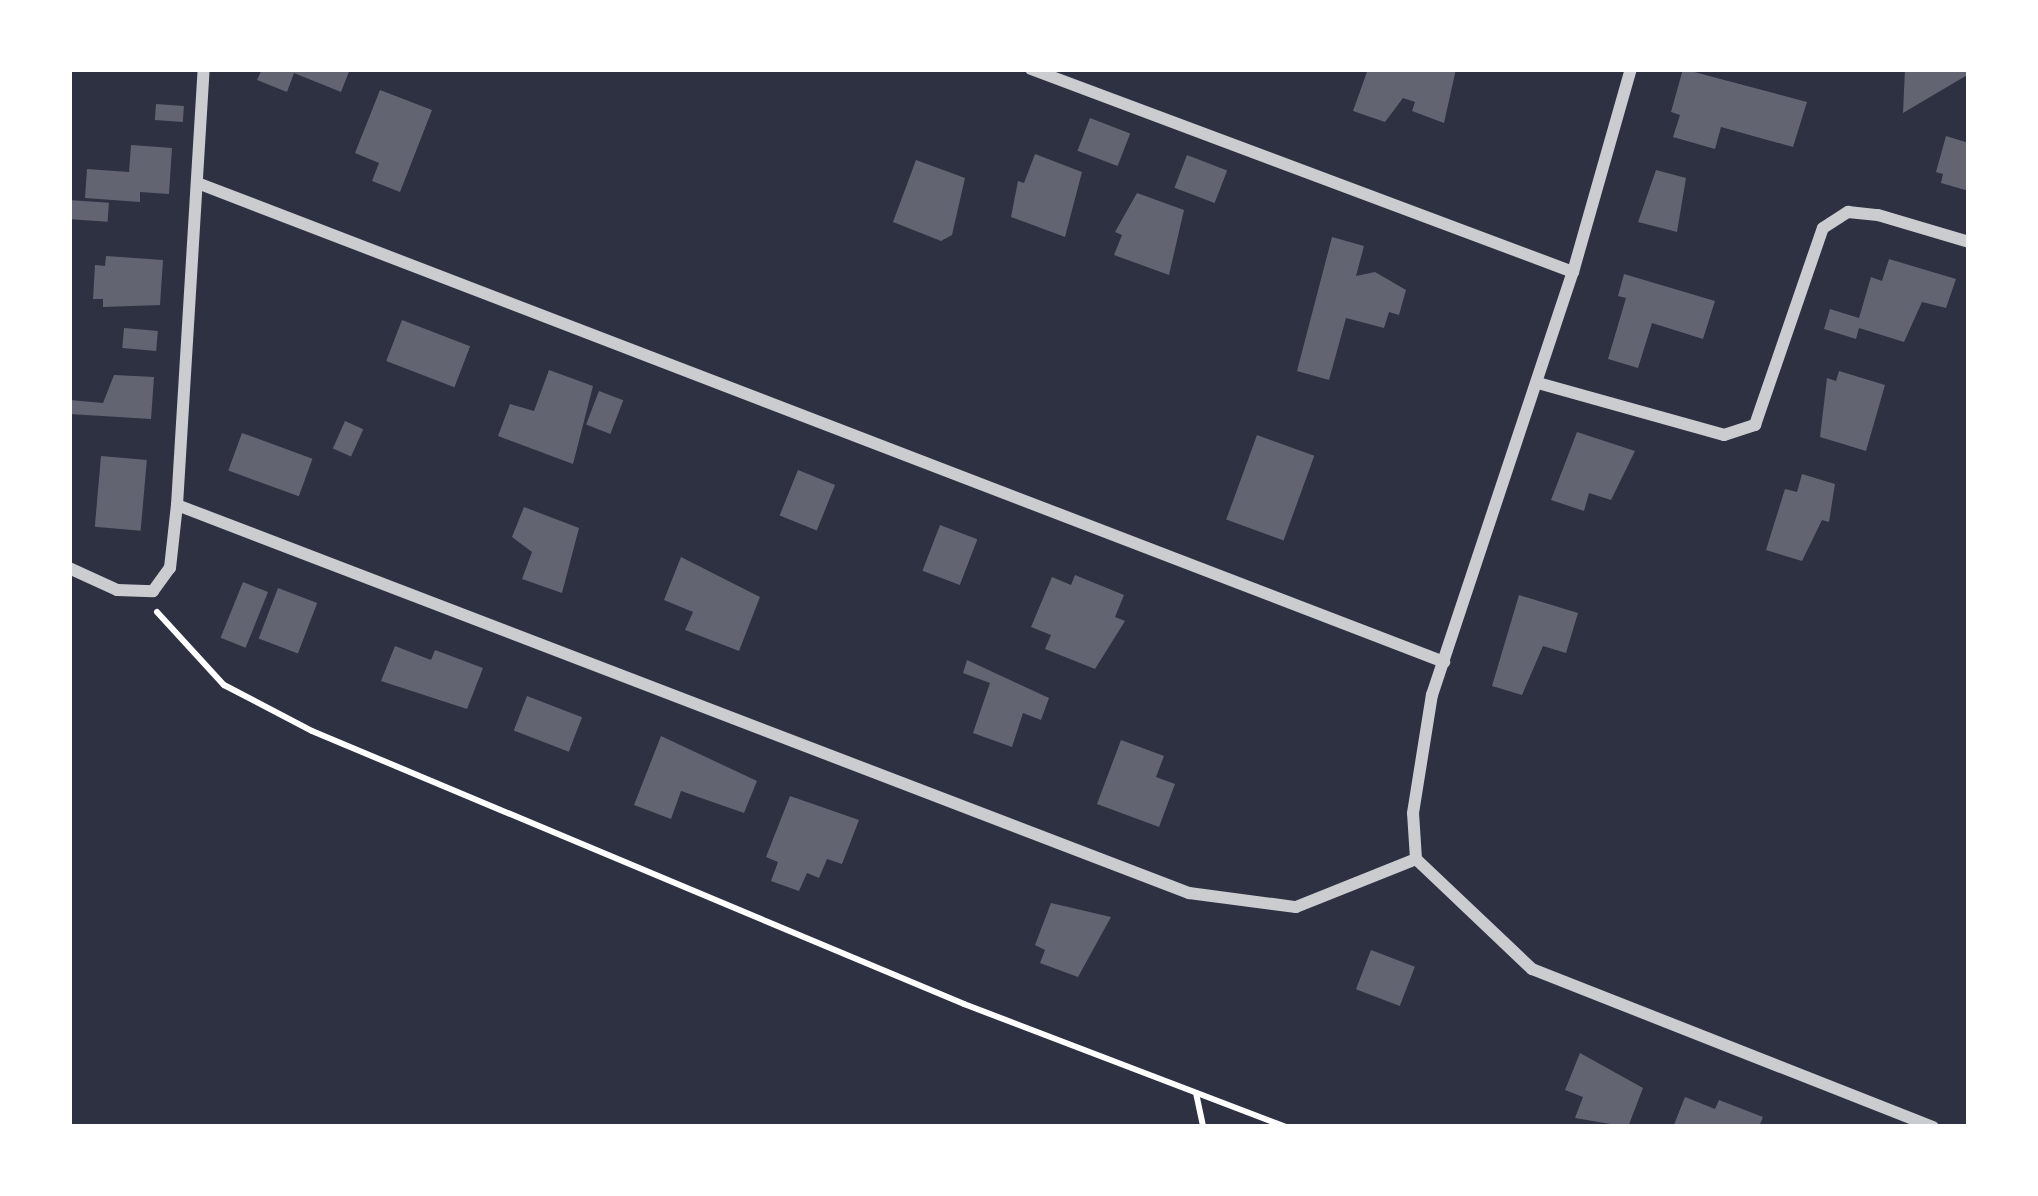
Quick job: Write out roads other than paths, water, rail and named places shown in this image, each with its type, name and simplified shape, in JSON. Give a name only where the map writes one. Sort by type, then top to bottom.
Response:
[{"type":"street","points":[[69,568],[117,590],[153,590],[170,568],[200,184],[204,69]]},
{"type":"street","points":[[1031,69],[1574,272]]},
{"type":"street","points":[[1630,69],[1574,272],[1444,662],[1414,813],[1416,859],[1532,969],[1933,1127]]},
{"type":"street","points":[[200,184],[1444,662]]},
{"type":"street","points":[[1538,382],[1724,435],[1755,425],[1823,228],[1848,212],[1878,215],[1969,242]]},
{"type":"street","points":[[177,505],[1189,893],[1296,907],[1341,896],[1416,859]]}]
